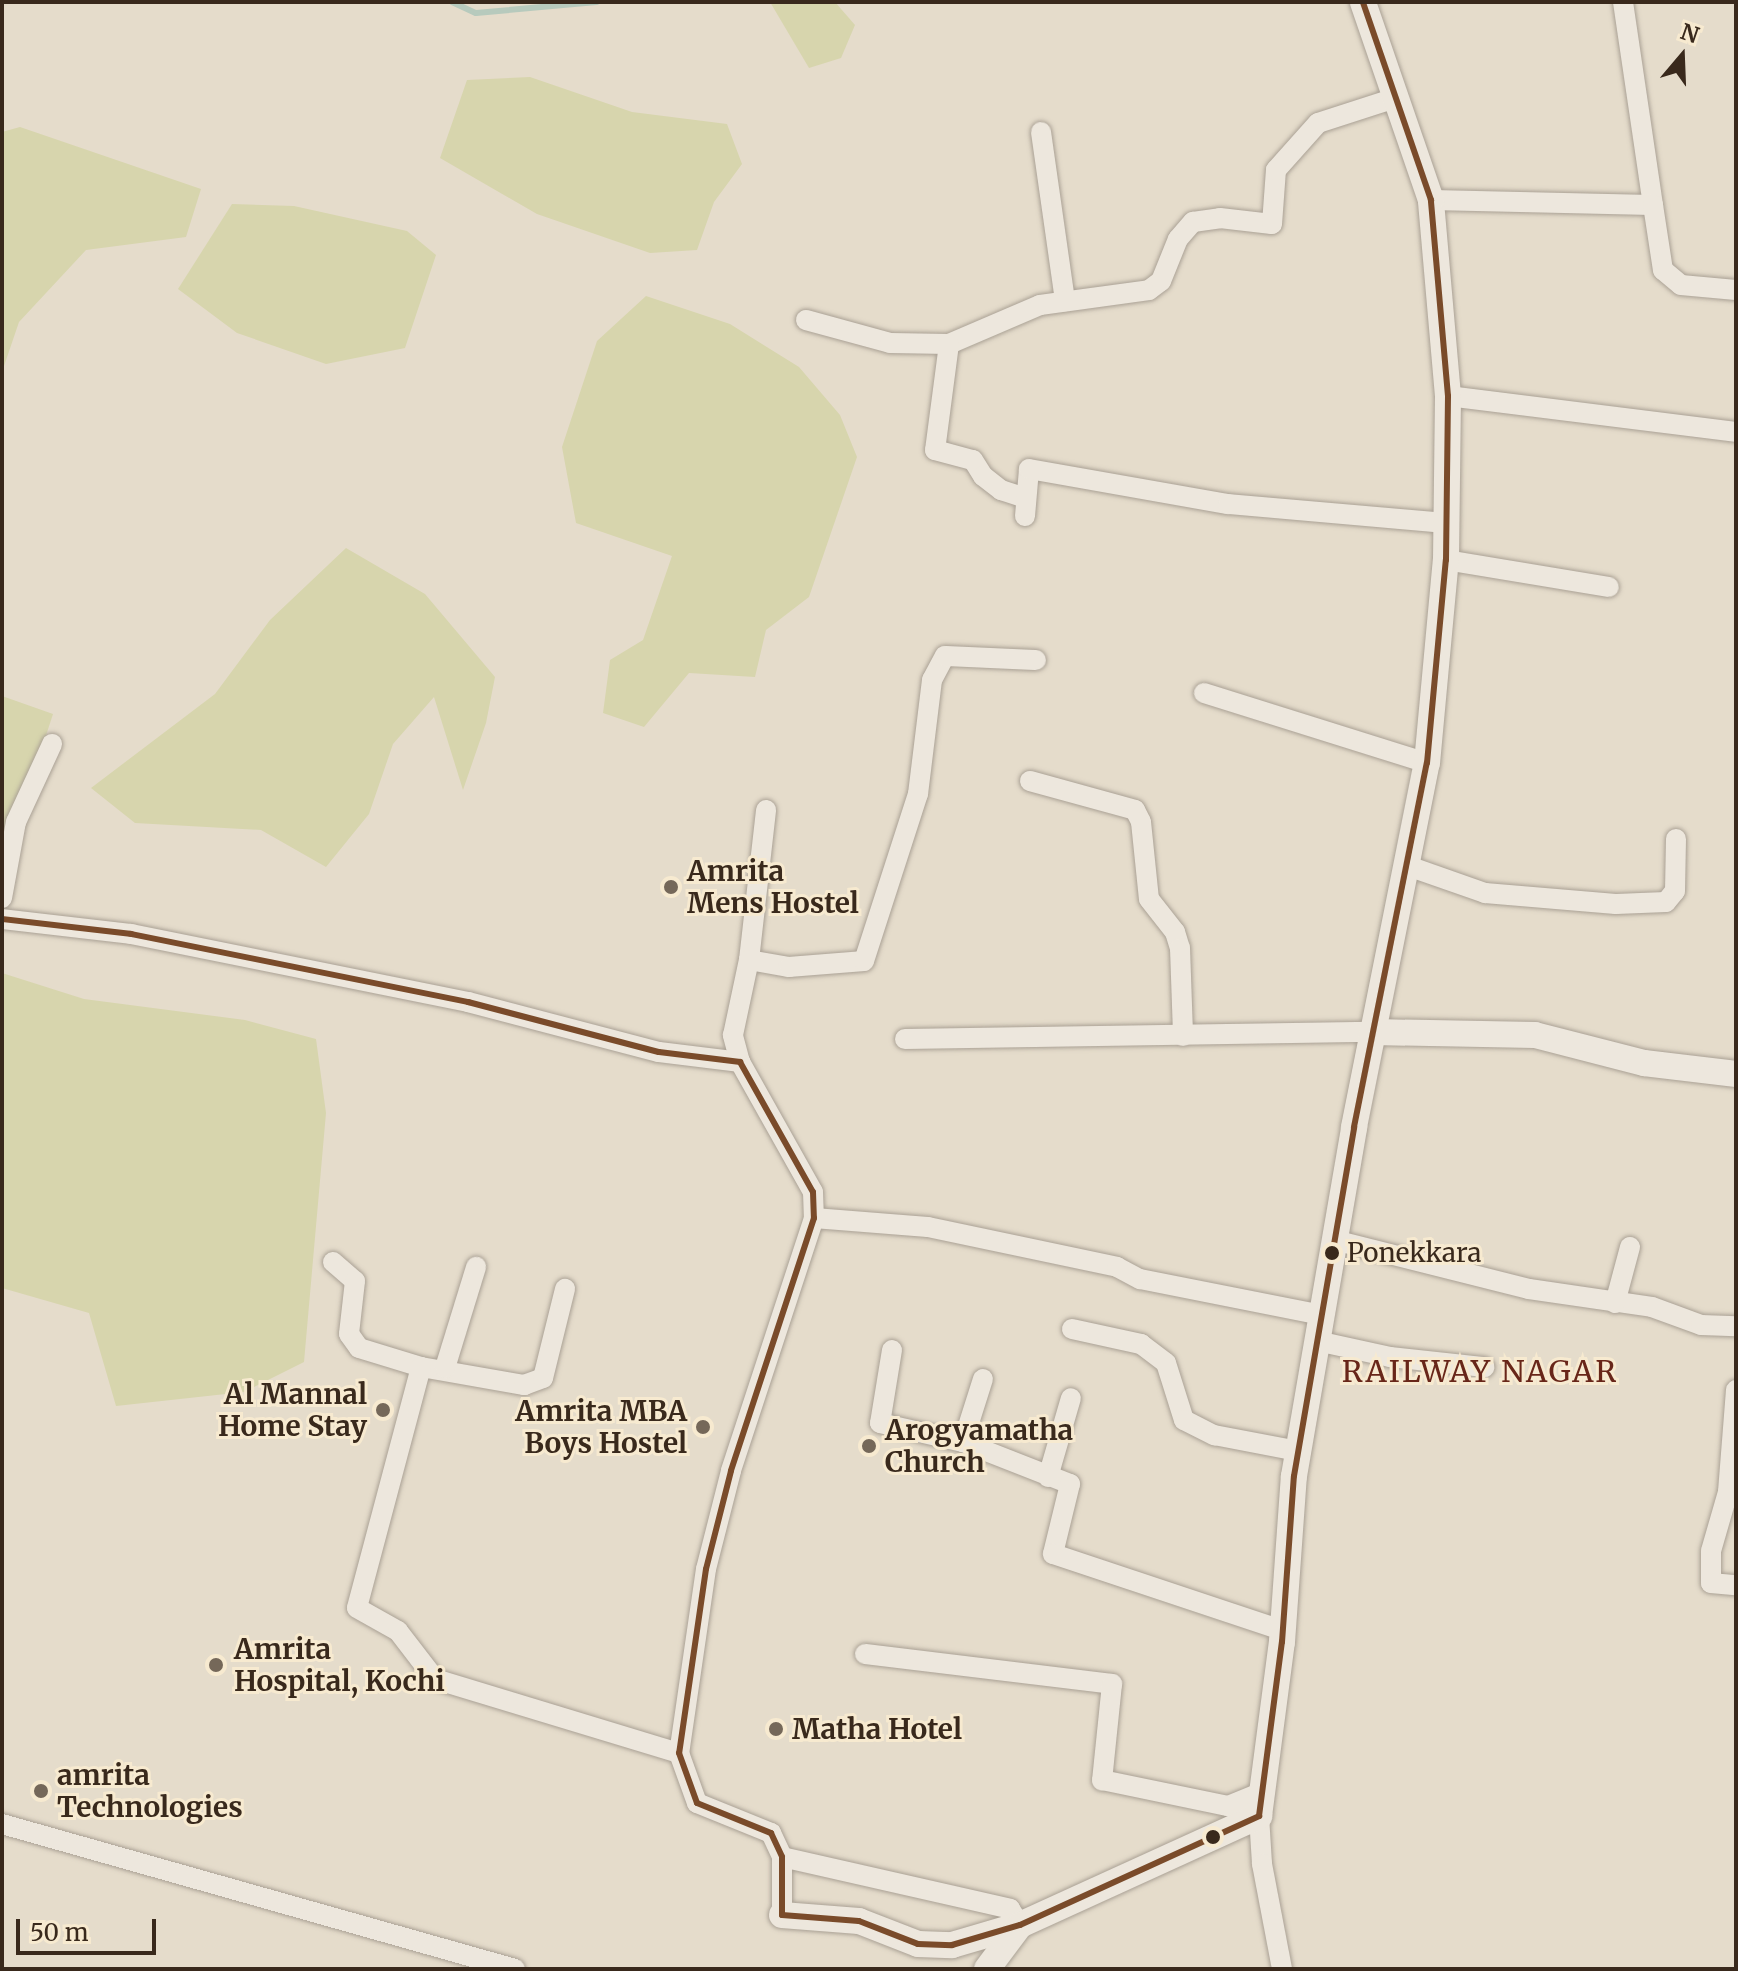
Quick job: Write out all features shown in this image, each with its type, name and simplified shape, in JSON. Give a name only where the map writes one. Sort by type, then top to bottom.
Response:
[{"type":"street","points":[[1282,1969],[1262,1864],[1260,1804],[1282,1630],[1298,1451],[1373,1032],[1427,763],[1446,560],[1448,396],[1431,200],[1392,99],[1363,2]]},
{"type":"street","points":[[1623,2],[1663,270],[1681,285],[1736,290]]},
{"type":"street","points":[[806,320],[890,343],[949,344],[1040,305],[1149,290],[1161,281],[1178,239],[1193,222],[1220,218],[1272,224],[1276,170],[1300,140],[1334,114],[1392,99]]},
{"type":"street","points":[[1041,132],[1065,301]]},
{"type":"street","points":[[1431,200],[1653,205]]},
{"type":"street","points":[[949,344],[935,450],[973,460],[983,476],[1025,507],[1029,469],[1228,504],[1447,523]]},
{"type":"street","points":[[1448,396],[1736,432]]},
{"type":"street","points":[[1446,560],[1609,587]]},
{"type":"street","points":[[749,960],[789,967],[864,961],[918,794],[932,680],[945,656],[1036,660]]},
{"type":"street","points":[[1204,693],[1427,763]]},
{"type":"street","points":[[2,898],[16,822],[52,744]]},
{"type":"street","points":[[1030,781],[1135,810],[1141,822],[1149,899],[1175,932],[1180,948],[1183,1036]]},
{"type":"street","points":[[766,810],[749,960],[733,1035],[740,1062],[813,1192],[814,1218],[731,1471],[706,1569],[679,1753],[697,1803],[771,1833],[782,1857],[782,1915],[859,1921],[918,1944],[952,1945],[1020,1925],[1260,1804]]},
{"type":"street","points":[[1408,866],[1485,893],[1616,904],[1666,902],[1675,891],[1676,839]]},
{"type":"street","points":[[2,919],[131,934],[468,1002],[659,1052],[740,1062]]},
{"type":"street","points":[[905,1039],[1373,1032],[1535,1035],[1644,1063],[1736,1074]]},
{"type":"street","points":[[814,1218],[928,1227],[1117,1267],[1140,1279],[1322,1315]]},
{"type":"street","points":[[1334,1240],[1487,1279],[1652,1307],[1701,1325],[1736,1326]]},
{"type":"street","points":[[1615,1303],[1630,1247]]},
{"type":"street","points":[[333,1262],[355,1281],[351,1341],[359,1348],[421,1367],[445,1368],[524,1385],[543,1378],[565,1289]]},
{"type":"street","points":[[445,1368],[476,1267]]},
{"type":"street","points":[[1072,1329],[1141,1344],[1166,1363],[1184,1420],[1214,1435],[1298,1451]]},
{"type":"street","points":[[1317,1341],[1390,1357],[1484,1367]]},
{"type":"street","points":[[892,1350],[880,1423],[963,1442],[1070,1484],[1053,1554],[1282,1630]]},
{"type":"street","points":[[421,1367],[357,1608],[398,1631],[435,1679],[679,1753]]},
{"type":"street","points":[[963,1442],[983,1379]]},
{"type":"street","points":[[1736,1390],[1728,1492],[1711,1551],[1711,1583],[1736,1585]]},
{"type":"street","points":[[1048,1477],[1071,1398]]},
{"type":"street","points":[[865,1654],[1112,1684],[1102,1780],[1228,1806],[1260,1804]]},
{"type":"street","points":[[2,1824],[515,1969]]},
{"type":"street","points":[[782,1857],[1010,1909],[1020,1925]]},
{"type":"street","points":[[987,1969],[1020,1925]]},
{"type":"shaded area","points":[[770,2],[835,2],[855,25],[841,58],[809,68]]},
{"type":"shaded area","points":[[530,77],[632,112],[727,124],[742,164],[714,202],[697,250],[650,253],[537,214],[440,158],[467,80]]},
{"type":"shaded area","points":[[20,127],[201,189],[186,237],[86,250],[19,322],[2,372],[2,132]]},
{"type":"shaded area","points":[[232,204],[294,206],[407,231],[436,255],[405,348],[326,364],[237,333],[178,289]]},
{"type":"shaded area","points":[[646,296],[730,324],[799,367],[840,415],[857,457],[809,597],[766,630],[755,677],[689,673],[644,727],[603,713],[610,660],[643,640],[672,556],[576,523],[562,447],[597,341]]},
{"type":"shaded area","points":[[346,548],[425,594],[495,677],[486,723],[463,790],[434,697],[393,744],[369,814],[326,867],[261,830],[135,823],[91,788],[215,694],[270,620]]},
{"type":"shaded area","points":[[2,696],[53,714],[2,870]]},
{"type":"shaded area","points":[[2,973],[84,999],[245,1020],[316,1039],[326,1113],[304,1362],[244,1392],[116,1406],[89,1313],[2,1288]]},
{"type":"waterway","points":[[452,2],[476,13],[597,2]]},
{"type":"transit line","points":[[2,919],[131,934],[468,1002],[659,1052],[740,1062],[813,1192],[814,1218],[731,1471],[706,1569],[679,1753],[697,1803],[771,1833],[782,1857],[782,1915],[859,1921],[918,1944],[952,1945],[1020,1925],[1259,1816],[1282,1642],[1294,1476],[1354,1127],[1427,763],[1446,560],[1448,396],[1431,200],[1363,2]]},
{"type":"place","name":"Amrita Mens Hostel","points":[[671,887]]},
{"type":"place","name":"Ponekkara","points":[[1332,1253]]},
{"type":"place","name":"Al Mannal Home Stay","points":[[383,1410]]},
{"type":"place","name":"Amrita MBA Boys Hostel","points":[[703,1427]]},
{"type":"place","name":"Arogyamatha Church","points":[[869,1446]]},
{"type":"place","name":"Amrita Hospital, Kochi","points":[[216,1665]]},
{"type":"place","name":"Matha Hotel","points":[[776,1729]]},
{"type":"place","name":"amrita Technologies","points":[[41,1791]]},
{"type":"district","name":"RAILWAY NAGAR","points":[[1480,1371]]}]
